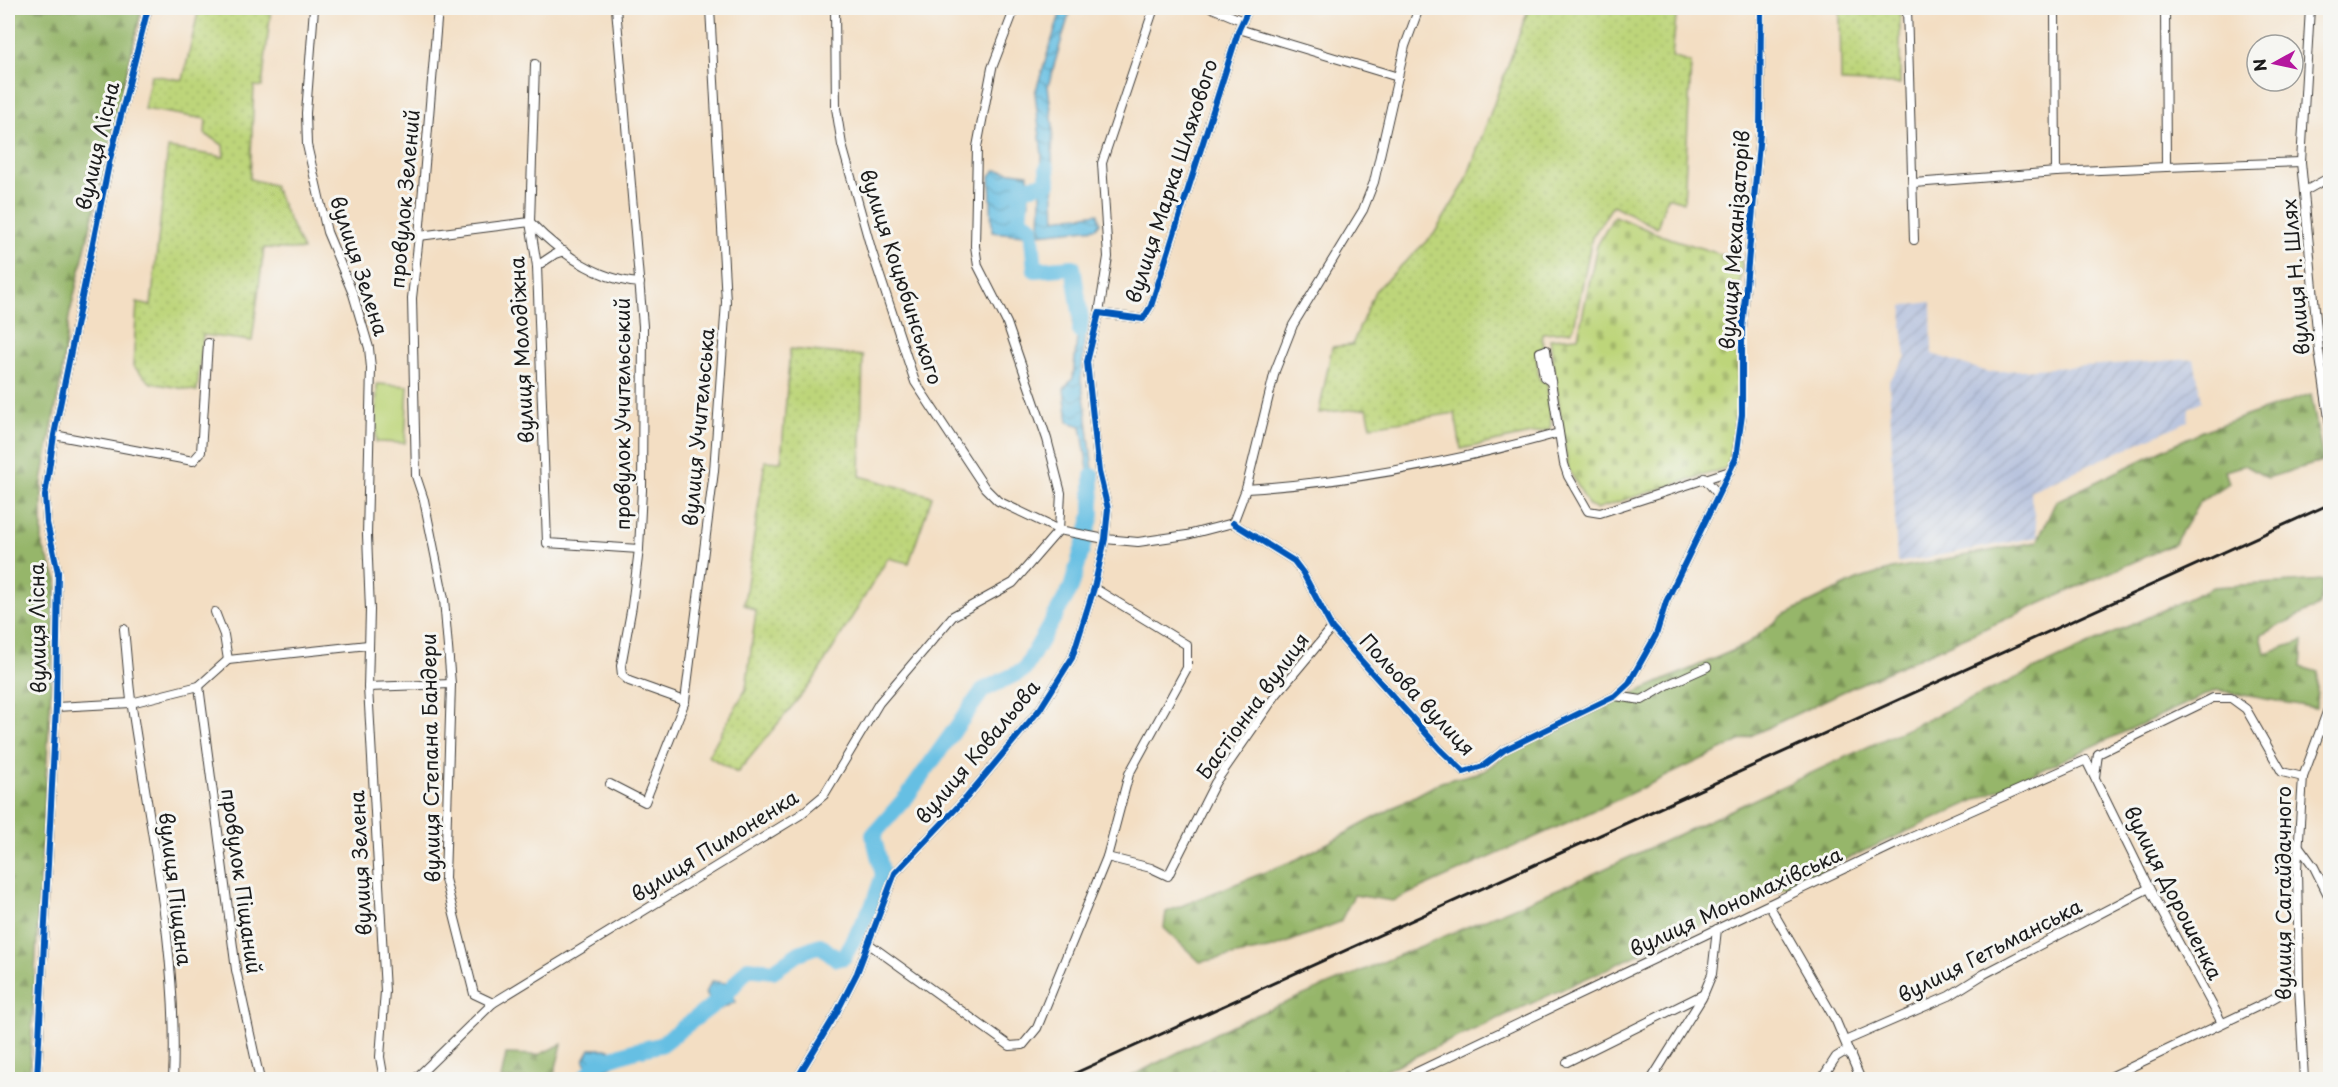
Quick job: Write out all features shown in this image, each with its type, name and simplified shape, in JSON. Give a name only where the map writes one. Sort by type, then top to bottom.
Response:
[{"type":"street","name":"вулиця Лісна","points":[[37,1080],[56,707],[58,572],[47,523],[45,496],[54,435],[110,159],[148,8]]},
{"type":"street","name":"вулиця Зелена","points":[[314,8],[306,113],[307,145],[327,232],[353,294],[369,348],[368,687],[385,991],[380,1057],[384,1080]]},
{"type":"street","name":"провулок Зелений","points":[[424,500],[416,477],[412,298],[438,8]]},
{"type":"street","name":"провулок Учительський","points":[[616,8],[643,350],[642,490],[639,549],[621,666],[622,675],[629,681],[684,701]]},
{"type":"street","name":"вулиця Учительська","points":[[610,784],[645,802],[684,701],[714,471],[726,302],[710,8]]},
{"type":"street","name":"вулиця Коцюбинського","points":[[835,8],[837,108],[842,145],[872,252],[915,382],[985,488],[998,501],[1059,530]]},
{"type":"street","points":[[1015,8],[992,68],[977,147],[975,246],[978,266],[1007,323],[1047,439],[1060,493],[1059,530],[1138,542],[1187,535],[1233,523],[1246,489],[1275,371],[1293,324],[1362,210],[1374,182],[1406,46],[1419,8]]},
{"type":"street","points":[[1099,313],[1108,257],[1102,163],[1154,8]]},
{"type":"street","points":[[1212,8],[1243,21]]},
{"type":"street","name":"вулиця Марка Шляхового","points":[[1104,538],[1108,509],[1099,472],[1087,362],[1099,313],[1143,319],[1151,306],[1239,29],[1249,8]]},
{"type":"street","name":"вулиця Механізаторів","points":[[1666,602],[1736,458],[1742,415],[1742,328],[1760,132],[1761,8]]},
{"type":"street","points":[[1907,8],[1914,240]]},
{"type":"street","points":[[2055,8],[2056,172]]},
{"type":"street","points":[[2165,8],[2166,167]]},
{"type":"street","name":"вулиця Н. Шлях","points":[[2310,8],[2301,162],[2319,351],[2331,425]]},
{"type":"street","points":[[1239,29],[1398,77]]},
{"type":"street","name":"вулиця Молодіжна","points":[[535,64],[530,222],[537,266],[547,543],[639,549]]},
{"type":"street","points":[[1914,183],[2056,172],[2301,162]]},
{"type":"street","points":[[2305,191],[2331,177]]},
{"type":"street","points":[[419,236],[530,222],[548,241],[602,276],[621,282],[639,283]]},
{"type":"street","points":[[537,266],[564,251]]},
{"type":"street","points":[[54,435],[194,461],[201,452],[207,343]]},
{"type":"street","points":[[1551,382],[1566,472],[1584,506],[1593,513],[1606,511],[1730,471]]},
{"type":"street","points":[[1246,489],[1299,485],[1380,473],[1470,455],[1559,433]]},
{"type":"street","points":[[1704,478],[1718,494]]},
{"type":"street","name":"вулиця Степана Бандери","points":[[424,500],[444,599],[450,684],[445,879],[474,994],[493,1004]]},
{"type":"street","name":"Польова вулиця","points":[[1233,523],[1294,561],[1303,573],[1332,628],[1440,749],[1464,772],[1483,766],[1504,750],[1616,696],[1629,683],[1656,635],[1666,602]]},
{"type":"street","name":"вулиця Пимоненка","points":[[414,1080],[493,1004],[800,815],[824,795],[879,703],[953,616],[1013,583],[1059,530]]},
{"type":"street","name":"вулиця Ковальова","points":[[796,1080],[836,1014],[869,944],[895,873],[967,797],[1040,709],[1072,658],[1094,588],[1104,538]]},
{"type":"street","points":[[869,944],[1010,1046],[1023,1045],[1037,1028],[1107,857],[1129,774],[1187,668],[1187,645],[1094,588]]},
{"type":"street","points":[[215,612],[224,634],[228,660]]},
{"type":"street","name":"Бастіонна вулиця","points":[[1107,857],[1151,868],[1168,876],[1215,783],[1276,696],[1332,628]]},
{"type":"street","name":"вулиця Піщана","points":[[124,629],[131,703],[163,907],[175,1035],[173,1080]]},
{"type":"street","points":[[56,707],[131,703],[199,686],[228,660],[368,645]]},
{"type":"street","points":[[1616,696],[1642,700],[1669,684],[1707,667]]},
{"type":"street","points":[[368,687],[450,684]]},
{"type":"street","name":"провулок Піщаний","points":[[199,686],[236,969],[260,1080]]},
{"type":"street","name":"вулиця Сагайдачного","points":[[2095,778],[2098,754],[2213,698],[2230,698],[2246,709],[2282,772],[2303,777],[2297,869],[2299,984],[2304,1080]]},
{"type":"street","points":[[2303,777],[2331,704]]},
{"type":"street","name":"вулиця Дорошенка","points":[[2086,760],[2149,888],[2222,1023]]},
{"type":"street","name":"вулиця Мономахівська","points":[[1401,1079],[1896,844],[2086,760]]},
{"type":"street","name":"вулиця Сагайдачного","points":[[2298,845],[2314,867],[2331,899]]},
{"type":"street","name":"вулиця Гетьманська","points":[[1845,1041],[1949,996],[1984,974],[2149,888]]},
{"type":"street","points":[[1769,905],[1836,1021],[1862,1080]]},
{"type":"street","points":[[1651,1080],[1704,994],[1712,974],[1717,929]]},
{"type":"street","points":[[2104,1080],[2299,984]]},
{"type":"street","points":[[1566,1062],[1704,994]]},
{"type":"street","points":[[1821,1080],[1836,1057],[1844,1052],[1851,1055]]},
{"type":"shaded area","points":[[1931,302],[1932,354],[1988,372],[2194,359],[2202,401],[2189,408],[2188,421],[2030,491],[2038,537],[1897,563],[1889,381],[1906,357],[1902,326],[1903,306]]},
{"type":"green space","points":[[8,8],[142,8],[69,317],[61,380],[42,481],[42,545],[57,580],[29,1080],[8,1079]]},
{"type":"green space","points":[[199,8],[271,8],[262,87],[254,86],[250,179],[273,185],[303,250],[264,248],[252,341],[203,335],[197,391],[151,383],[133,366],[137,303],[151,306],[168,148],[224,157],[223,145],[205,134],[206,119],[144,109],[151,75],[183,80]]},
{"type":"green space","points":[[1524,8],[1677,8],[1672,57],[1691,63],[1684,202],[1667,197],[1657,228],[1613,205],[1592,237],[1574,327],[1571,331],[1542,333],[1543,347],[1536,351],[1539,379],[1547,383],[1551,425],[1549,430],[1461,449],[1455,413],[1371,426],[1367,408],[1319,413],[1332,347],[1352,345],[1375,291],[1434,234],[1465,183],[1528,10]]},
{"type":"green space","points":[[1840,8],[1900,8],[1900,84],[1841,82]]},
{"type":"green space","points":[[1614,216],[1663,236],[1742,261],[1737,339],[1738,413],[1727,468],[1596,509],[1589,506],[1568,468],[1550,339],[1578,337],[1597,246]]},
{"type":"green space","points":[[790,349],[863,356],[860,476],[932,496],[909,563],[888,558],[813,681],[737,773],[708,756],[746,689],[756,611],[744,604],[765,461],[781,462]]},
{"type":"green space","points":[[377,384],[408,386],[405,443],[376,442]]},
{"type":"green space","points":[[2311,394],[2323,461],[2267,478],[2245,465],[2225,471],[2229,483],[2199,503],[2174,544],[1842,692],[1604,806],[1393,901],[1354,895],[1340,922],[1273,948],[1200,962],[1164,928],[1166,912],[1300,858],[1441,782],[1484,771],[1515,747],[1746,645],[1782,616],[1857,580],[1892,569],[2037,542],[2056,501],[2202,431]]},
{"type":"green space","points":[[2323,580],[2320,605],[2261,635],[2265,653],[2303,641],[2301,667],[2318,672],[2316,708],[2216,690],[1366,1079],[1126,1079],[1232,1025],[1591,875],[2213,587]]},
{"type":"green space","points":[[562,1044],[553,1079],[501,1079],[506,1054],[538,1055]]},
{"type":"water","points":[[1062,8],[1071,8],[1048,86],[1053,126],[1055,219],[1098,213],[1100,223],[1096,228],[1040,234],[1042,155],[1035,93]]},
{"type":"water","points":[[995,170],[1028,174],[1029,203],[1024,209],[1025,225],[1029,231],[1024,235],[992,232],[990,176]]},
{"type":"water","points":[[1074,311],[1087,312],[1081,380],[1097,505],[1092,495],[1081,426],[1068,422],[1064,389],[1073,378],[1077,337],[1073,325]]},
{"type":"water","points":[[712,981],[725,983],[736,1002],[718,1010],[705,993]]},
{"type":"water","points":[[590,1049],[610,1049],[612,1066],[594,1076],[584,1060]]},
{"type":"waterway","points":[[1047,168],[1048,183],[1022,188],[1019,220],[1031,227],[1035,270],[1073,267],[1081,318],[1080,331]]},
{"type":"waterway","points":[[582,1080],[600,1062],[660,1045],[725,996],[748,968],[773,971],[799,953],[820,945],[837,959],[844,957],[873,904],[883,875],[873,835],[908,795],[983,690],[1024,670],[1071,588],[1092,515],[1092,476]]},
{"type":"railway","points":[[1060,1080],[2330,504]]},
{"type":"cycle path","points":[[37,1080],[56,707],[58,572],[47,523],[45,496],[54,435],[110,159],[148,8]]},
{"type":"cycle path","points":[[796,1080],[836,1014],[857,973],[895,873],[967,797],[1040,709],[1072,658],[1094,588],[1105,539],[1108,509],[1099,472],[1087,362],[1099,313],[1143,319],[1151,306],[1239,29],[1249,8]]},
{"type":"cycle path","points":[[1233,523],[1294,561],[1303,573],[1332,628],[1440,749],[1464,772],[1483,766],[1504,750],[1615,696],[1629,683],[1656,635],[1666,602],[1736,458],[1742,415],[1742,329],[1760,133],[1761,8]]}]
